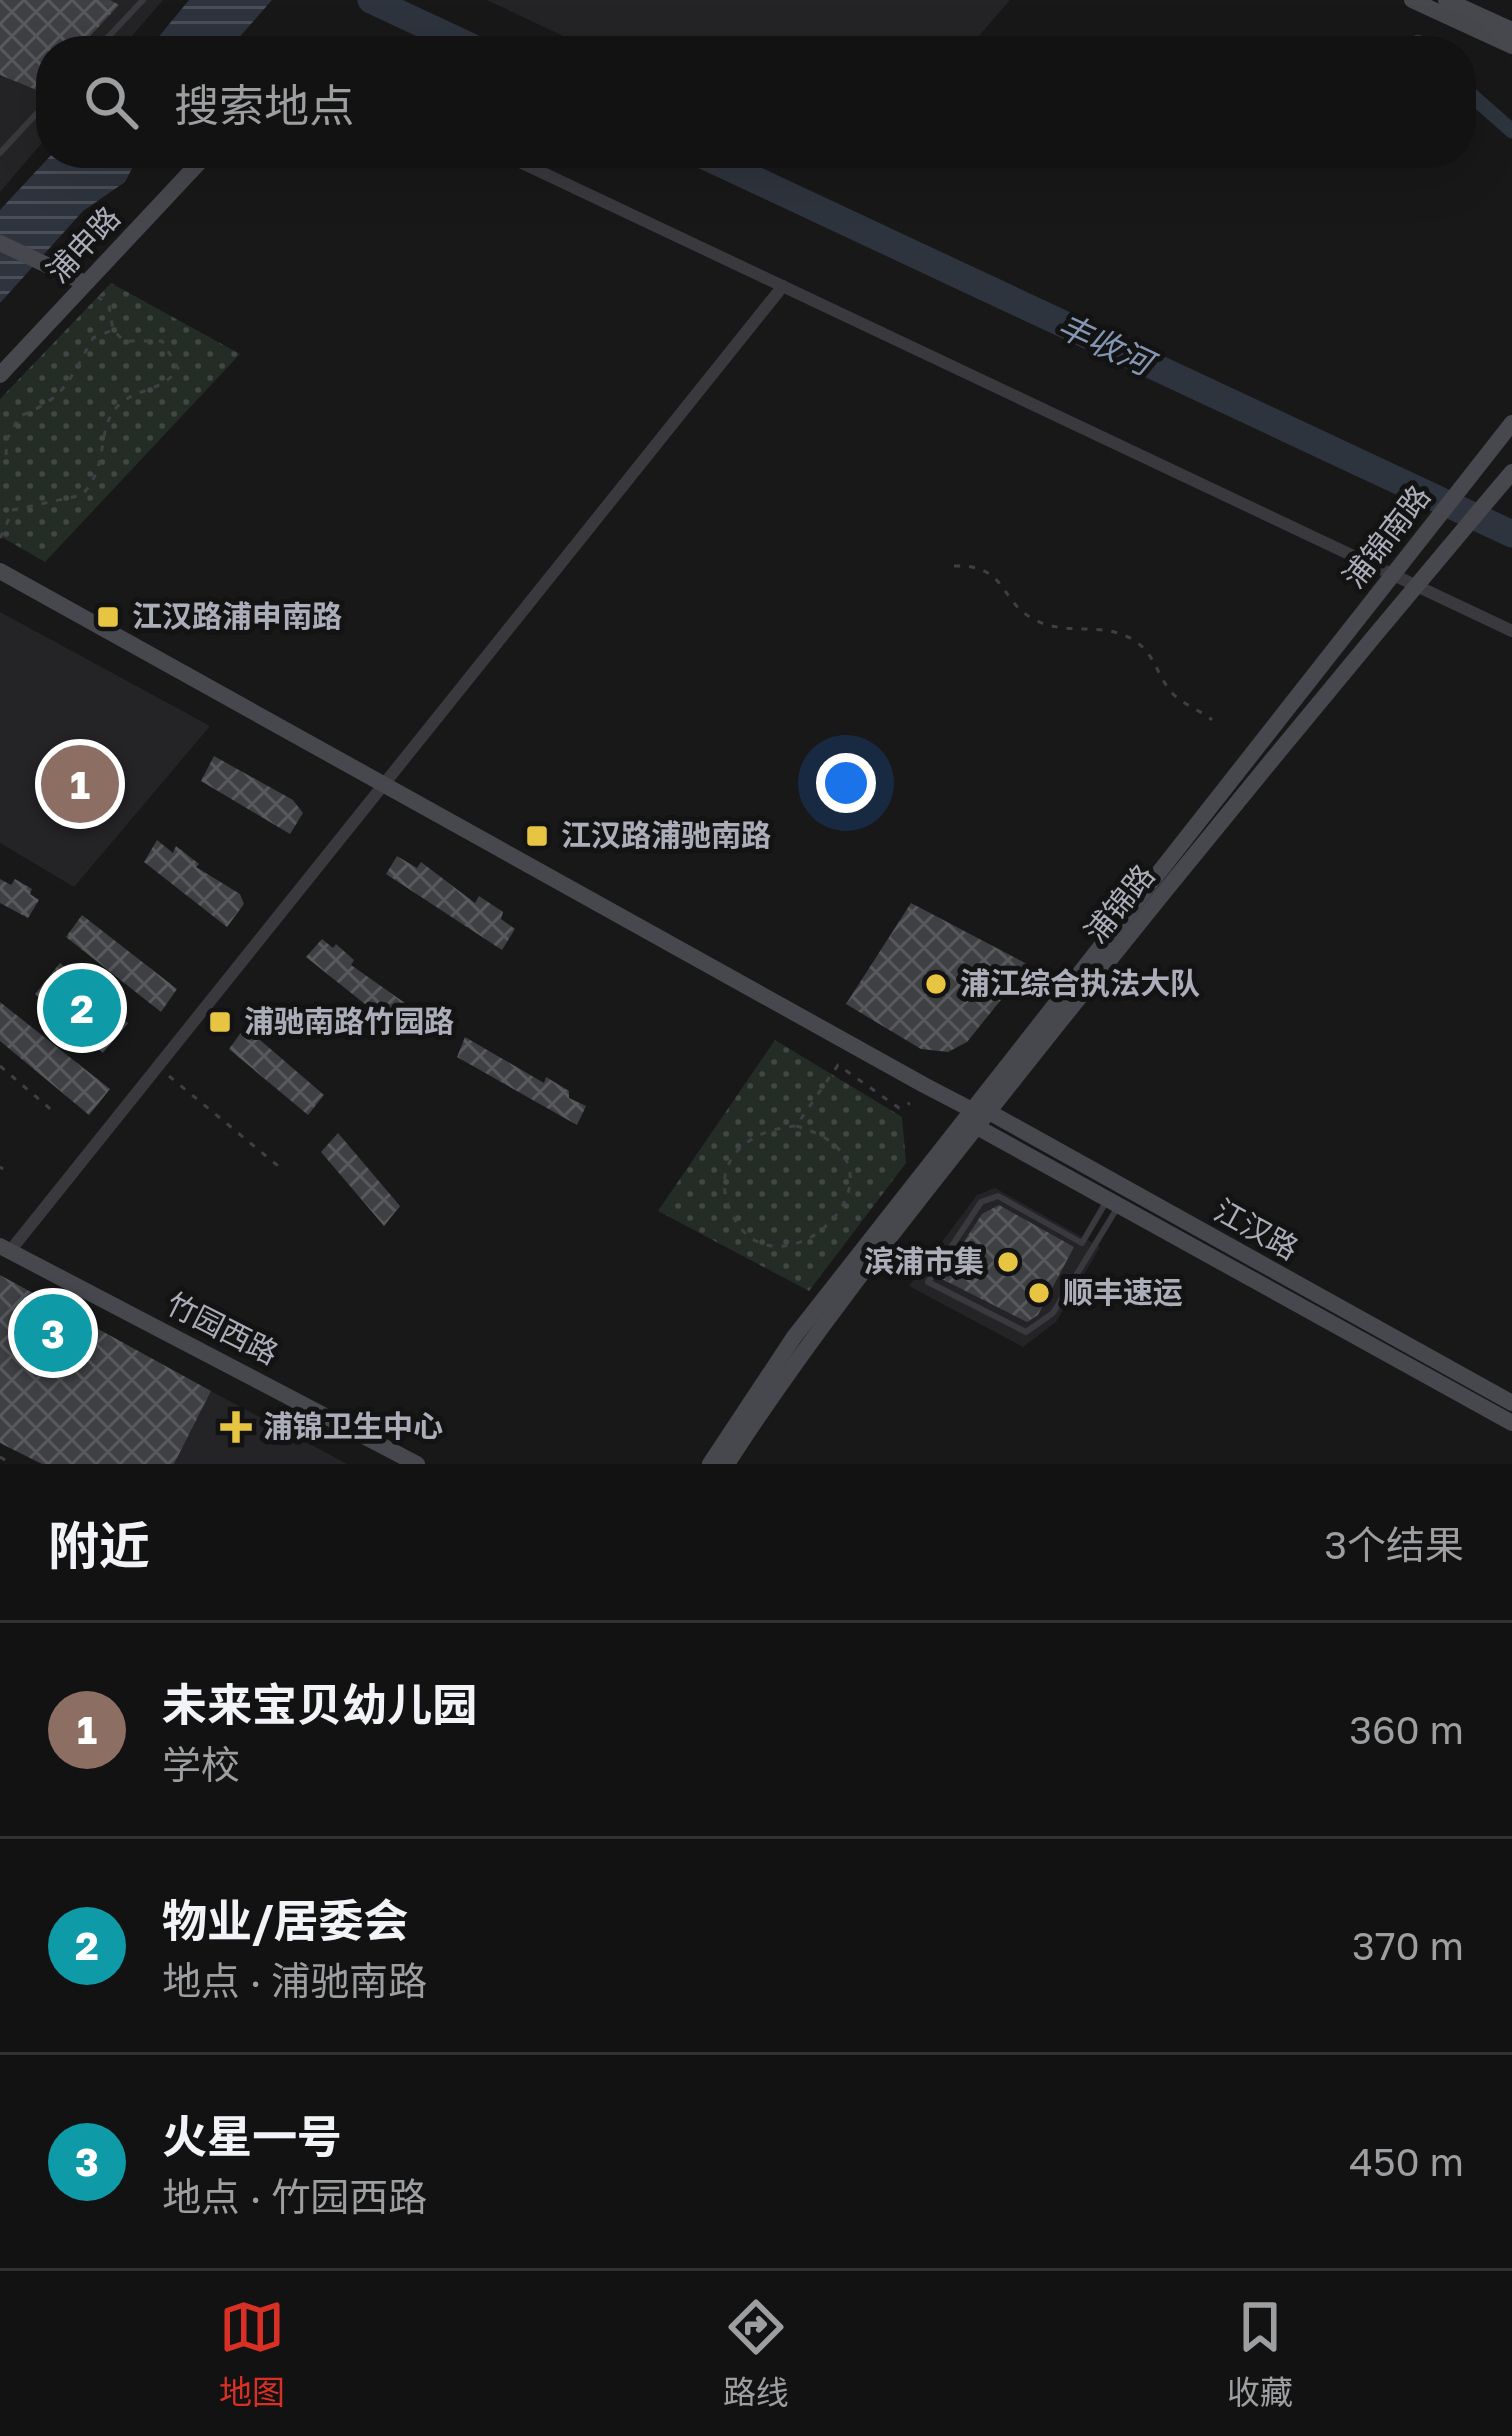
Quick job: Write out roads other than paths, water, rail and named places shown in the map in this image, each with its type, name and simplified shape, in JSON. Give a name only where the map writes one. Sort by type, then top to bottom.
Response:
[{"type":"street","points":[[1412,0],[1512,46]]},
{"type":"street","points":[[1446,0],[1512,30]]},
{"type":"street","name":"浦申路","points":[[0,375],[194,168]]},
{"type":"street","points":[[533,168],[1512,631]]},
{"type":"street","points":[[0,243],[85,283]]},
{"type":"street","points":[[5,1249],[158,1067],[783,286]]},
{"type":"street","name":"浦锦南路","points":[[1306,685],[1512,423]]},
{"type":"street","name":"浦锦南路","points":[[1436,560],[1512,472]]},
{"type":"street","name":"浦锦路","points":[[710,1464],[794,1337],[1436,560]]},
{"type":"street","points":[[0,571],[979,1116],[1113,1202],[1512,1423]]},
{"type":"street","name":"浦锦路","points":[[727,1464],[764,1406],[979,1116],[1306,685]]},
{"type":"street","name":"江汉路","points":[[979,1116],[1512,1403]]},
{"type":"street","name":"竹园西路","points":[[5,1249],[417,1464]]},
{"type":"lane","points":[[109,36],[143,0]]},
{"type":"lane","points":[[0,153],[36,114]]},
{"type":"lane","points":[[998,1196],[1082,1243],[1113,1202],[1053,1313],[1026,1332],[928,1282],[981,1202],[998,1196]]},
{"type":"waterway","name":"丰收河","points":[[371,0],[448,36]]},
{"type":"waterway","points":[[1476,99],[1512,131]]},
{"type":"waterway","name":"丰收河","points":[[730,168],[1512,534]]},
{"type":"place","name":"江汉路浦申南路","points":[[108,617]]},
{"type":"place","name":"未来宝贝幼儿园","points":[[80,784]]},
{"type":"place","name":"江汉路浦驰南路","points":[[537,836]]},
{"type":"place","name":"浦江综合执法大队","points":[[936,984]]},
{"type":"place","name":"物业/居委会","points":[[82,1008]]},
{"type":"place","name":"浦驰南路竹园路","points":[[220,1022]]},
{"type":"place","name":"滨浦市集","points":[[1008,1262]]},
{"type":"place","name":"顺丰速运","points":[[1039,1293]]},
{"type":"place","name":"火星一号","points":[[53,1333]]},
{"type":"place","name":"浦锦卫生中心","points":[[236,1427]]}]
